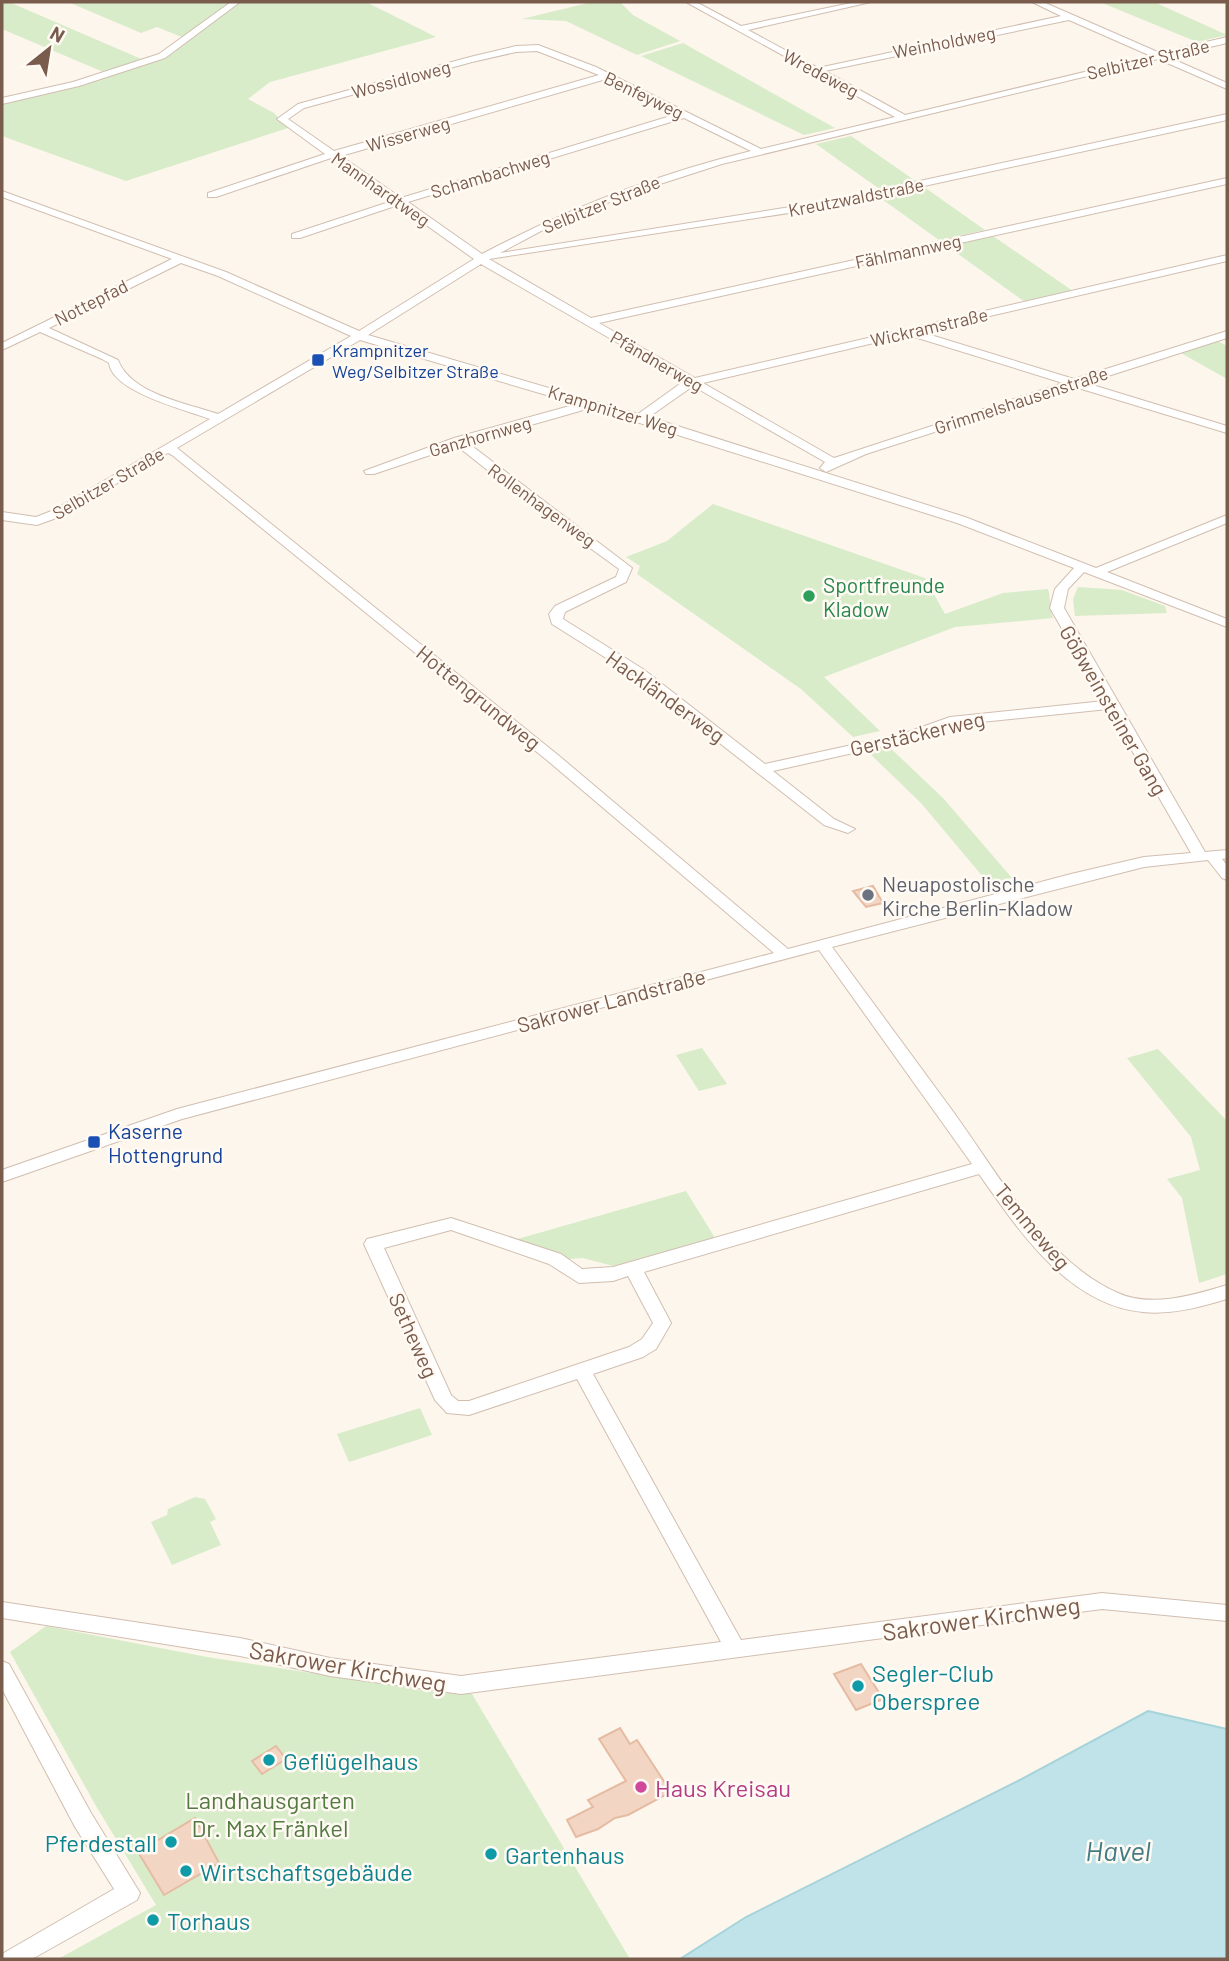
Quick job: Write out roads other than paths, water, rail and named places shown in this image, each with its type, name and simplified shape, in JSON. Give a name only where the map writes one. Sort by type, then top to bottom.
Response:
[{"type":"street","points":[[2,101],[76,84],[162,57],[236,2]]},
{"type":"street","name":"Wredeweg","points":[[690,2],[902,117]]},
{"type":"street","points":[[738,29],[867,2]]},
{"type":"street","points":[[1035,2],[1227,86]]},
{"type":"street","name":"Weinholdweg","points":[[819,70],[1070,16]]},
{"type":"street","name":"Selbitzer Straße","points":[[2,516],[37,521],[58,513],[359,336],[481,259],[539,229],[622,193],[760,152],[1227,40]]},
{"type":"street","name":"Benfeyweg","points":[[526,48],[556,52],[760,152]]},
{"type":"street","name":"Wossidloweg","points":[[282,119],[289,111],[301,106],[526,48]]},
{"type":"street","name":"Wisserweg","points":[[212,195],[333,156],[606,76]]},
{"type":"street","name":"Schambachweg","points":[[296,236],[684,115]]},
{"type":"street","name":"Kreutzwaldstraße","points":[[481,259],[828,204],[1227,117]]},
{"type":"street","name":"Mannhardtweg","points":[[282,119],[481,259]]},
{"type":"street","name":"Fählmannweg","points":[[589,322],[1227,181]]},
{"type":"street","name":"Krampnitzer Weg","points":[[2,194],[259,289],[359,336],[589,402],[973,524],[1227,623]]},
{"type":"street","name":"Wickramstraße","points":[[640,418],[694,382],[1227,258]]},
{"type":"street","name":"Nottepfad","points":[[2,347],[127,283],[181,259]]},
{"type":"street","name":"Pfändnerweg","points":[[481,259],[833,462]]},
{"type":"street","points":[[42,328],[106,356],[114,362],[115,370],[142,391],[219,418]]},
{"type":"street","points":[[910,332],[1227,430]]},
{"type":"street","name":"Grimmelshausenstraße","points":[[819,474],[833,462],[1227,334]]},
{"type":"street","name":"Ganzhornweg","points":[[370,471],[458,441],[576,410],[589,402]]},
{"type":"street","name":"Rollenhagenweg","points":[[458,441],[559,520],[626,568]]},
{"type":"street","name":"Hottengrundweg","points":[[167,449],[176,452],[313,561],[785,954]]},
{"type":"street","points":[[1099,572],[1227,519]]},
{"type":"street","name":"Gößweinsteiner Gang","points":[[1084,566],[1066,582],[1059,593],[1057,608],[1098,682],[1227,875]]},
{"type":"street","name":"Hackländerweg","points":[[626,568],[621,579],[560,609],[555,617],[638,672],[829,822],[848,830]]},
{"type":"street","name":"Gerstäckerweg","points":[[763,769],[906,737],[962,719],[1114,704]]},
{"type":"street","name":"Sakrower Landstraße","points":[[2,1176],[177,1115],[1108,870],[1213,855]]},
{"type":"street","name":"Temmeweg","points":[[817,946],[931,1112],[946,1113],[984,1167],[1057,1260],[1075,1277],[1112,1298],[1161,1307],[1227,1292]]},
{"type":"street","name":"Setheweg","points":[[634,1270],[659,1312],[662,1323],[649,1344],[636,1352],[582,1371],[468,1408],[454,1408],[444,1401],[373,1244],[451,1224],[555,1259],[579,1276],[613,1275],[984,1167]]},
{"type":"street","points":[[582,1371],[736,1650]]},
{"type":"street","name":"Sakrower Kirchweg","points":[[2,1609],[240,1647],[330,1667],[461,1685],[1102,1601],[1227,1613]]},
{"type":"street","points":[[2,1670],[83,1821],[129,1893],[11,1959]]},
{"type":"water","name":"Havel","points":[[1148,1711],[1227,1729],[1227,1959],[680,1959],[746,1917],[1018,1781]]},
{"type":"place","name":"Krampnitzer Weg/Selbitzer Straße","points":[[318,360]]},
{"type":"place","name":"Sportfreunde Kladow","points":[[809,596]]},
{"type":"place","name":"Neuapostolische Kirche Berlin-Kladow","points":[[868,895]]},
{"type":"place","name":"Kaserne Hottengrund","points":[[94,1142]]},
{"type":"place","name":"Segler-Club Oberspree","points":[[858,1686]]},
{"type":"place","name":"Geflügelhaus","points":[[269,1760]]},
{"type":"place","name":"Haus Kreisau","points":[[641,1787]]},
{"type":"place","name":"Pferdestall","points":[[171,1842]]},
{"type":"place","name":"Gartenhaus","points":[[491,1854]]},
{"type":"place","name":"Wirtschaftsgebäude","points":[[186,1871]]},
{"type":"place","name":"Torhaus","points":[[153,1920]]},
{"type":"park label","name":"Landhausgarten Dr. Max Fränkel","points":[[270,1813]]}]
